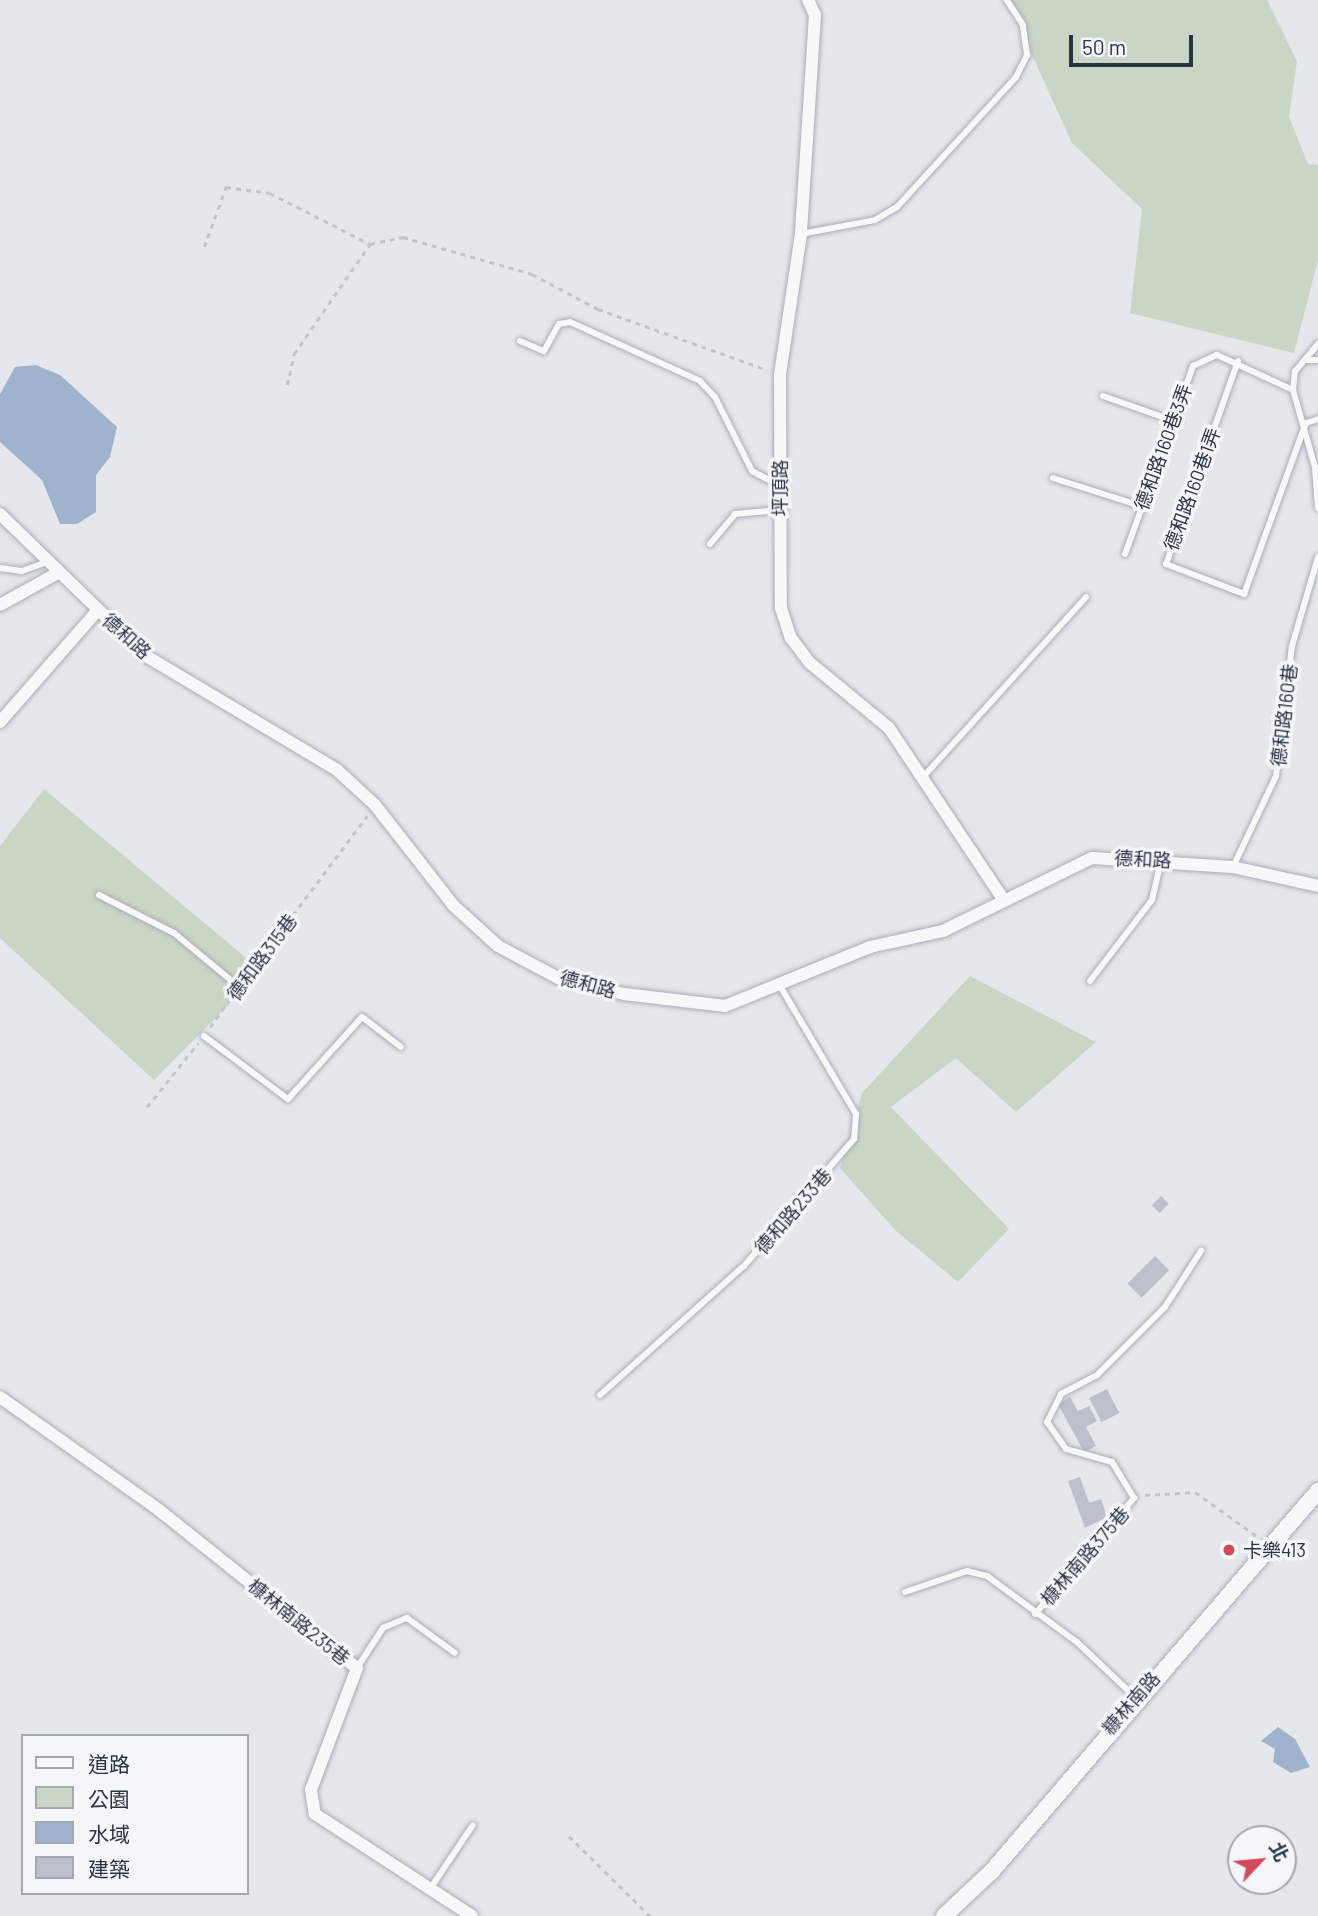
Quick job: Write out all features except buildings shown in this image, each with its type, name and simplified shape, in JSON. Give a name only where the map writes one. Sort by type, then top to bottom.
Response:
[{"type":"street","name":"坪頂路","points":[[808,0],[815,15],[800,234],[779,375],[780,600],[791,638],[810,663],[888,728],[919,781],[1003,900]]},
{"type":"street","name":"德和路","points":[[0,514],[146,656],[337,769],[375,805],[454,906],[498,946],[558,978],[624,995],[725,1006],[780,986],[870,947],[943,931],[1092,858],[1162,859],[1233,867],[1318,886]]},
{"type":"street","points":[[0,605],[58,572]]},
{"type":"street","points":[[0,722],[98,610]]},
{"type":"street","name":"槺林南路235巷","points":[[0,1397],[159,1510],[357,1668],[311,1790],[315,1814],[375,1859],[432,1885],[472,1916]]},
{"type":"street","name":"糠林南路","points":[[944,1916],[992,1871],[1135,1697],[1318,1491]]},
{"type":"lane","points":[[800,234],[875,220],[897,206],[1016,76],[1026,45],[1023,25],[1007,0]]},
{"type":"lane","points":[[520,341],[544,351],[559,324],[570,322],[700,382],[715,397],[752,471],[780,486]]},
{"type":"lane","points":[[1318,344],[1295,371],[1293,390],[1306,423],[1318,508]]},
{"type":"lane","name":"德和路160巷3弄","points":[[1125,554],[1171,420],[1193,366],[1217,355],[1238,361],[1293,390]]},
{"type":"lane","points":[[1307,360],[1318,360]]},
{"type":"lane","name":"德和路160巷1弄","points":[[1238,361],[1166,564],[1244,594],[1306,423]]},
{"type":"lane","points":[[1103,396],[1171,420]]},
{"type":"lane","points":[[1306,423],[1318,418]]},
{"type":"lane","points":[[1053,478],[1141,506]]},
{"type":"lane","points":[[710,544],[735,514],[780,510]]},
{"type":"lane","name":"德和路160巷","points":[[1233,867],[1276,776],[1292,646],[1318,557]]},
{"type":"lane","points":[[0,568],[22,571],[51,561]]},
{"type":"lane","points":[[919,781],[1086,597]]},
{"type":"lane","points":[[1090,981],[1152,900],[1162,859]]},
{"type":"lane","points":[[99,895],[174,933],[239,987]]},
{"type":"lane","name":"德和路233巷","points":[[600,1395],[744,1266],[854,1139],[856,1114],[780,986]]},
{"type":"lane","points":[[204,1036],[288,1098],[362,1017],[401,1047]]},
{"type":"lane","points":[[1134,1498],[1112,1462],[1066,1449],[1047,1422],[1060,1394],[1097,1376],[1165,1307],[1201,1251]]},
{"type":"lane","name":"槺林南路375巷","points":[[1035,1614],[1134,1498]]},
{"type":"lane","name":"槺林南路375巷","points":[[905,1592],[967,1571],[987,1576],[1035,1614],[1077,1642],[1135,1697]]},
{"type":"lane","points":[[357,1668],[383,1628],[407,1618],[455,1653]]},
{"type":"lane","points":[[432,1885],[472,1825]]},
{"type":"path","points":[[204,247],[226,187],[270,193],[370,244],[403,237],[532,274],[598,309],[779,375]]},
{"type":"path","points":[[287,385],[294,354],[370,244]]},
{"type":"path","name":"德和路315巷","points":[[147,1107],[204,1036],[375,805]]},
{"type":"path","points":[[1134,1498],[1195,1492],[1270,1547]]},
{"type":"path","points":[[569,1836],[650,1916]]},
{"type":"green space","points":[[1007,0],[1267,0],[1297,61],[1289,117],[1308,164],[1318,165],[1318,260],[1294,353],[1130,313],[1142,209],[1072,143]]},
{"type":"green space","points":[[44,789],[262,971],[154,1080],[0,938],[0,846]]},
{"type":"green space","points":[[970,976],[1096,1042],[1016,1112],[956,1058],[891,1107],[1009,1229],[958,1282],[895,1230],[840,1168],[862,1093]]},
{"type":"water","points":[[36,365],[60,375],[117,427],[110,457],[96,475],[96,512],[77,524],[60,524],[42,480],[0,442],[0,394],[15,367]]},
{"type":"water","points":[[1278,1727],[1295,1739],[1310,1767],[1291,1773],[1273,1762],[1275,1749],[1261,1741]]},
{"type":"place","name":"卡樂413","points":[[1229,1550]]}]
